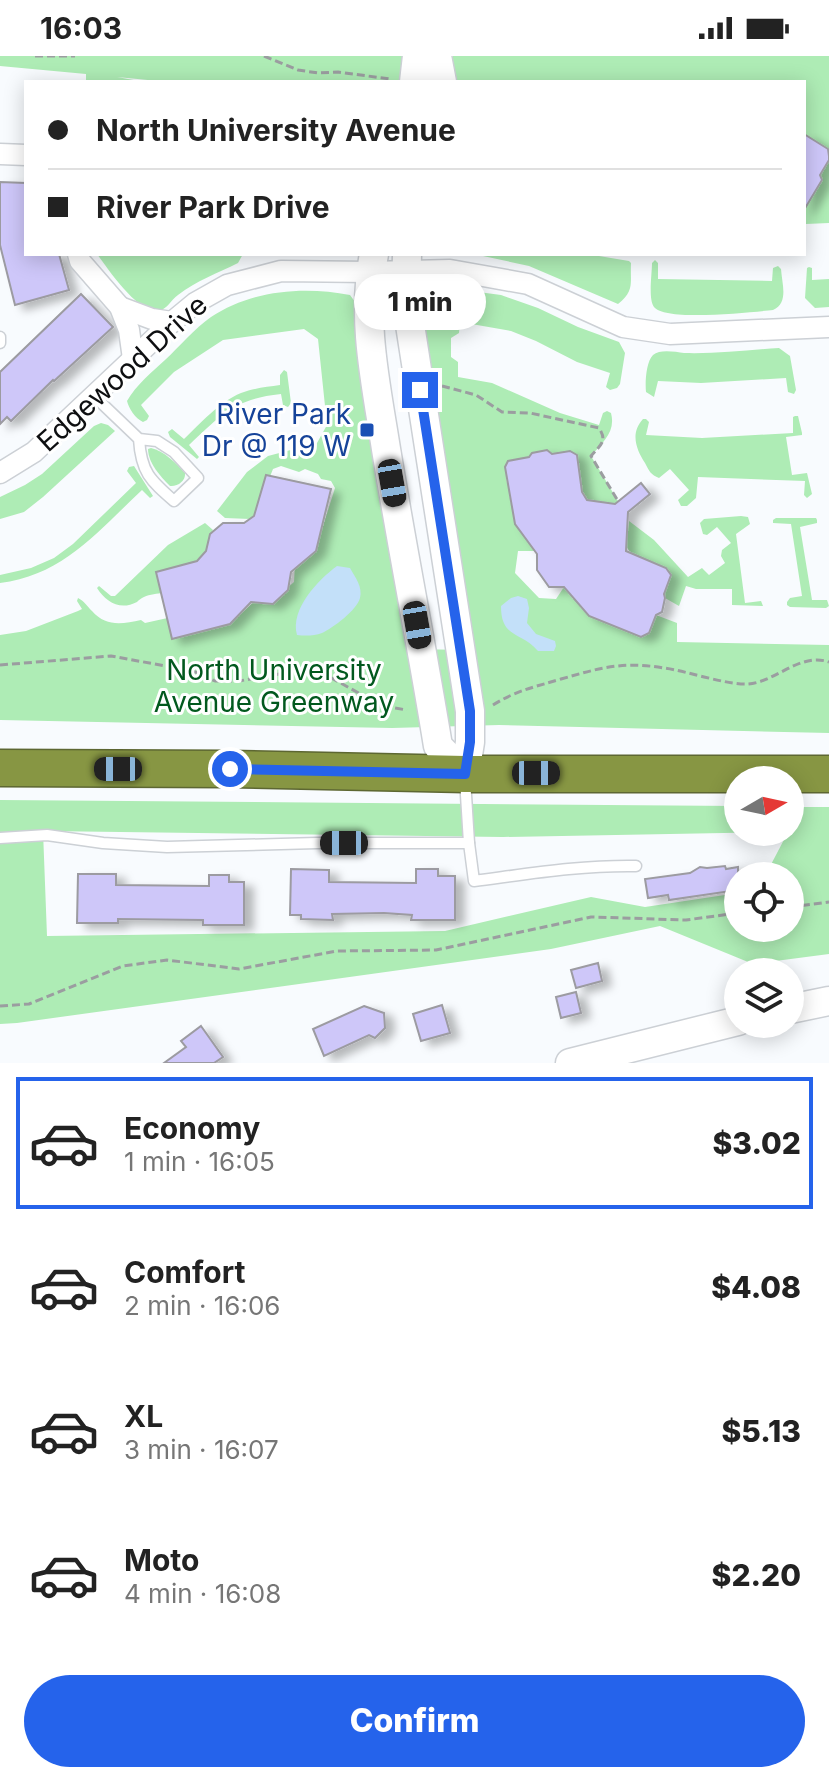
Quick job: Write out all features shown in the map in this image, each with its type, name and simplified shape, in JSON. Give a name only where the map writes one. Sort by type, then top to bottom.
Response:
[{"type":"highway","points":[[0,768],[465,774],[829,774]]},
{"type":"street","points":[[402,80],[417,56]]},
{"type":"street","points":[[437,56],[442,80]]},
{"type":"street","points":[[0,154],[24,155]]},
{"type":"street","points":[[79,256],[120,307],[129,330],[133,359]]},
{"type":"street","points":[[256,256],[261,275]]},
{"type":"street","points":[[389,264],[406,299],[470,711],[470,742],[465,774]]},
{"type":"street","points":[[389,264],[368,316],[374,374],[438,746],[465,774]]},
{"type":"street","name":"Edgewood Drive","points":[[0,473],[34,452],[172,322],[210,293],[261,275],[389,264],[450,270],[528,284],[623,327],[670,334],[829,327]]},
{"type":"street","points":[[120,307],[152,319],[172,322]]},
{"type":"street","points":[[804,1006],[829,1001]]},
{"type":"street","points":[[570,1063],[621,1056],[724,1025]]},
{"type":"lane","points":[[0,337],[0,343]]},
{"type":"lane","points":[[94,396],[139,439],[157,441],[174,452],[198,478],[174,501],[147,474],[140,458],[139,439]]},
{"type":"lane","points":[[465,774],[474,881],[557,869],[636,866]]},
{"type":"lane","points":[[0,838],[47,835],[167,847],[469,843]]},
{"type":"path","points":[[35,56],[75,56]]},
{"type":"path","points":[[264,56],[298,70],[402,80]]},
{"type":"path","points":[[440,386],[476,395],[502,412],[530,413],[599,428],[604,435],[603,440],[591,456],[618,501]]},
{"type":"path","points":[[0,665],[111,656],[193,671],[215,681],[305,672],[328,676],[382,706],[408,710]]},
{"type":"path","points":[[482,710],[523,689],[606,666],[660,667],[747,684],[809,660],[829,662]]},
{"type":"path","points":[[804,905],[829,902]]},
{"type":"path","points":[[0,1006],[29,1004],[123,966],[167,960],[239,969],[337,951],[436,950],[591,917],[686,920],[724,915]]},
{"type":"green space","points":[[0,56],[403,56],[401,80],[148,80],[117,77],[134,80],[86,80],[86,74],[0,66]]},
{"type":"green space","points":[[453,56],[829,56],[829,156],[806,136],[806,80],[453,80]]},
{"type":"green space","points":[[829,160],[829,223],[806,224],[806,196]]},
{"type":"green space","points":[[98,256],[242,256],[238,263],[192,286],[159,311],[142,306],[116,280]]},
{"type":"green space","points":[[483,256],[599,256],[629,261],[630,286],[627,295],[618,304],[529,266]]},
{"type":"green space","points":[[655,260],[658,263],[658,279],[772,281],[773,268],[778,266],[781,269],[783,298],[773,310],[710,315],[661,312],[654,307],[651,298],[652,263]]},
{"type":"green space","points":[[809,267],[812,268],[812,280],[829,279],[829,307],[815,308],[805,298]]},
{"type":"green space","name":"North University Avenue Greenway","points":[[456,289],[501,295],[538,308],[619,342],[625,353],[620,384],[610,390],[606,387],[610,373],[577,362],[511,331],[460,322],[459,333],[451,338],[451,357],[458,362],[458,377],[492,383],[560,413],[599,425],[603,413],[611,413],[610,431],[591,456],[618,501],[615,504],[598,501],[591,507],[575,477],[580,472],[577,455],[570,451],[552,454],[546,450],[508,461],[505,467],[507,483],[513,487],[509,493],[515,524],[521,533],[528,534],[526,540],[535,551],[518,551],[515,573],[539,598],[556,599],[564,587],[573,599],[581,599],[580,607],[589,616],[641,637],[649,633],[656,615],[677,623],[677,642],[829,645],[829,733],[499,725],[392,728],[0,720],[0,635],[26,631],[78,611],[82,609],[78,598],[97,616],[109,622],[141,620],[145,623],[172,617],[182,632],[232,622],[259,597],[277,597],[294,582],[295,564],[318,542],[335,488],[331,481],[305,469],[299,472],[281,466],[273,469],[255,514],[250,519],[225,518],[217,511],[247,472],[268,456],[317,443],[327,425],[318,339],[304,329],[223,340],[174,372],[141,405],[149,416],[147,420],[143,422],[137,418],[127,401],[144,379],[211,317],[243,301],[278,292],[314,291],[350,295],[358,306],[407,649],[470,650],[417,305],[427,290]]},
{"type":"green space","points":[[779,348],[790,356],[796,390],[794,394],[788,392],[786,378],[701,383],[658,381],[654,397],[646,392],[647,367],[656,353]]},
{"type":"green space","points":[[284,370],[287,372],[291,403],[288,407],[283,405],[281,394],[240,404],[189,445],[199,457],[197,459],[170,437],[168,432],[172,429],[184,439],[218,407],[241,393],[280,385],[280,375]]},
{"type":"green space","points":[[798,416],[802,435],[786,437],[792,475],[807,473],[812,494],[807,498],[804,495],[805,481],[698,477],[696,498],[687,506],[681,506],[678,500],[689,490],[670,469],[659,478],[652,474],[636,441],[643,419],[649,422],[646,435],[702,438],[793,433],[793,417]]},
{"type":"green space","points":[[101,423],[115,431],[24,512],[0,519],[0,497],[42,474]]},
{"type":"green space","points":[[148,449],[174,461],[185,473],[180,483],[170,486],[163,478],[150,459]]},
{"type":"green space","points":[[134,466],[153,496],[150,498],[142,490],[95,535],[61,561],[43,571],[0,583],[0,575],[31,568],[54,558],[73,544],[136,483],[127,471]]},
{"type":"green space","points":[[748,517],[750,524],[736,534],[745,603],[761,601],[763,606],[732,605],[732,589],[686,586],[679,606],[665,598],[670,575],[667,568],[651,561],[646,565],[622,541],[627,537],[629,521],[654,540],[688,577],[702,568],[709,575],[725,563],[722,550],[731,543],[717,527],[707,535],[703,534],[700,523],[704,519]]},
{"type":"green space","points":[[776,518],[816,518],[817,523],[800,527],[812,600],[827,600],[829,606],[826,608],[787,605],[790,598],[802,596],[791,524],[773,523]]},
{"type":"green space","points":[[205,523],[213,530],[206,550],[197,560],[156,572],[161,593],[125,606],[109,601],[97,588],[99,586],[115,596],[168,545]]},
{"type":"green space","points":[[0,800],[724,806],[724,833],[503,837],[43,831],[47,936],[445,931],[591,897],[645,907],[724,895],[724,942],[804,942],[804,862],[772,862],[781,846],[804,846],[804,807],[829,807],[829,954],[799,958],[738,958],[660,926],[551,949],[0,1024]]},
{"type":"water","points":[[337,566],[350,568],[358,582],[358,603],[327,631],[297,635],[298,615],[307,596]]},
{"type":"water","points":[[518,596],[527,599],[527,623],[536,634],[555,641],[554,651],[538,651],[504,624],[501,606]]},
{"type":"building","points":[[806,135],[828,149],[829,160],[820,175],[822,180],[806,207]]},
{"type":"building","points":[[0,182],[24,183],[24,256],[60,256],[69,290],[15,305],[0,245]]},
{"type":"building","points":[[81,294],[113,327],[11,421],[7,417],[0,424],[0,372]]},
{"type":"building","points":[[547,450],[552,454],[570,451],[577,455],[582,492],[587,500],[615,504],[641,483],[650,494],[628,512],[626,551],[666,568],[671,575],[662,612],[656,615],[649,633],[641,637],[589,616],[564,587],[549,587],[537,570],[537,554],[515,524],[505,467],[508,461]]},
{"type":"building","points":[[266,475],[331,489],[316,551],[291,572],[288,590],[273,604],[251,602],[230,624],[172,639],[156,572],[197,561],[206,551],[210,534],[223,523],[244,523],[254,516]]},
{"type":"building","points":[[724,866],[724,892],[669,900],[668,895],[648,898],[645,879]]},
{"type":"building","points":[[291,869],[329,870],[329,882],[416,883],[416,869],[438,869],[438,876],[455,876],[455,920],[411,920],[412,915],[384,913],[332,914],[333,920],[301,919],[301,915],[290,915]]},
{"type":"building","points":[[78,874],[116,874],[116,885],[209,886],[209,875],[229,875],[229,882],[244,882],[244,925],[203,925],[203,920],[118,919],[118,923],[77,923]]},
{"type":"building","points":[[598,963],[602,981],[576,988],[571,970]]},
{"type":"building","points":[[576,992],[581,1013],[561,1018],[556,997]]},
{"type":"building","points":[[442,1005],[450,1033],[421,1041],[413,1014]]},
{"type":"building","points":[[364,1006],[384,1013],[385,1028],[375,1038],[369,1035],[324,1056],[313,1029]]},
{"type":"building","points":[[201,1026],[223,1057],[214,1063],[164,1063],[186,1047],[181,1041]]},
{"type":"place","name":"River Park Dr @ 119 W","points":[[367,430]]},
{"type":"route","points":[[230,769],[465,774],[470,742],[470,711],[420,390]]}]
